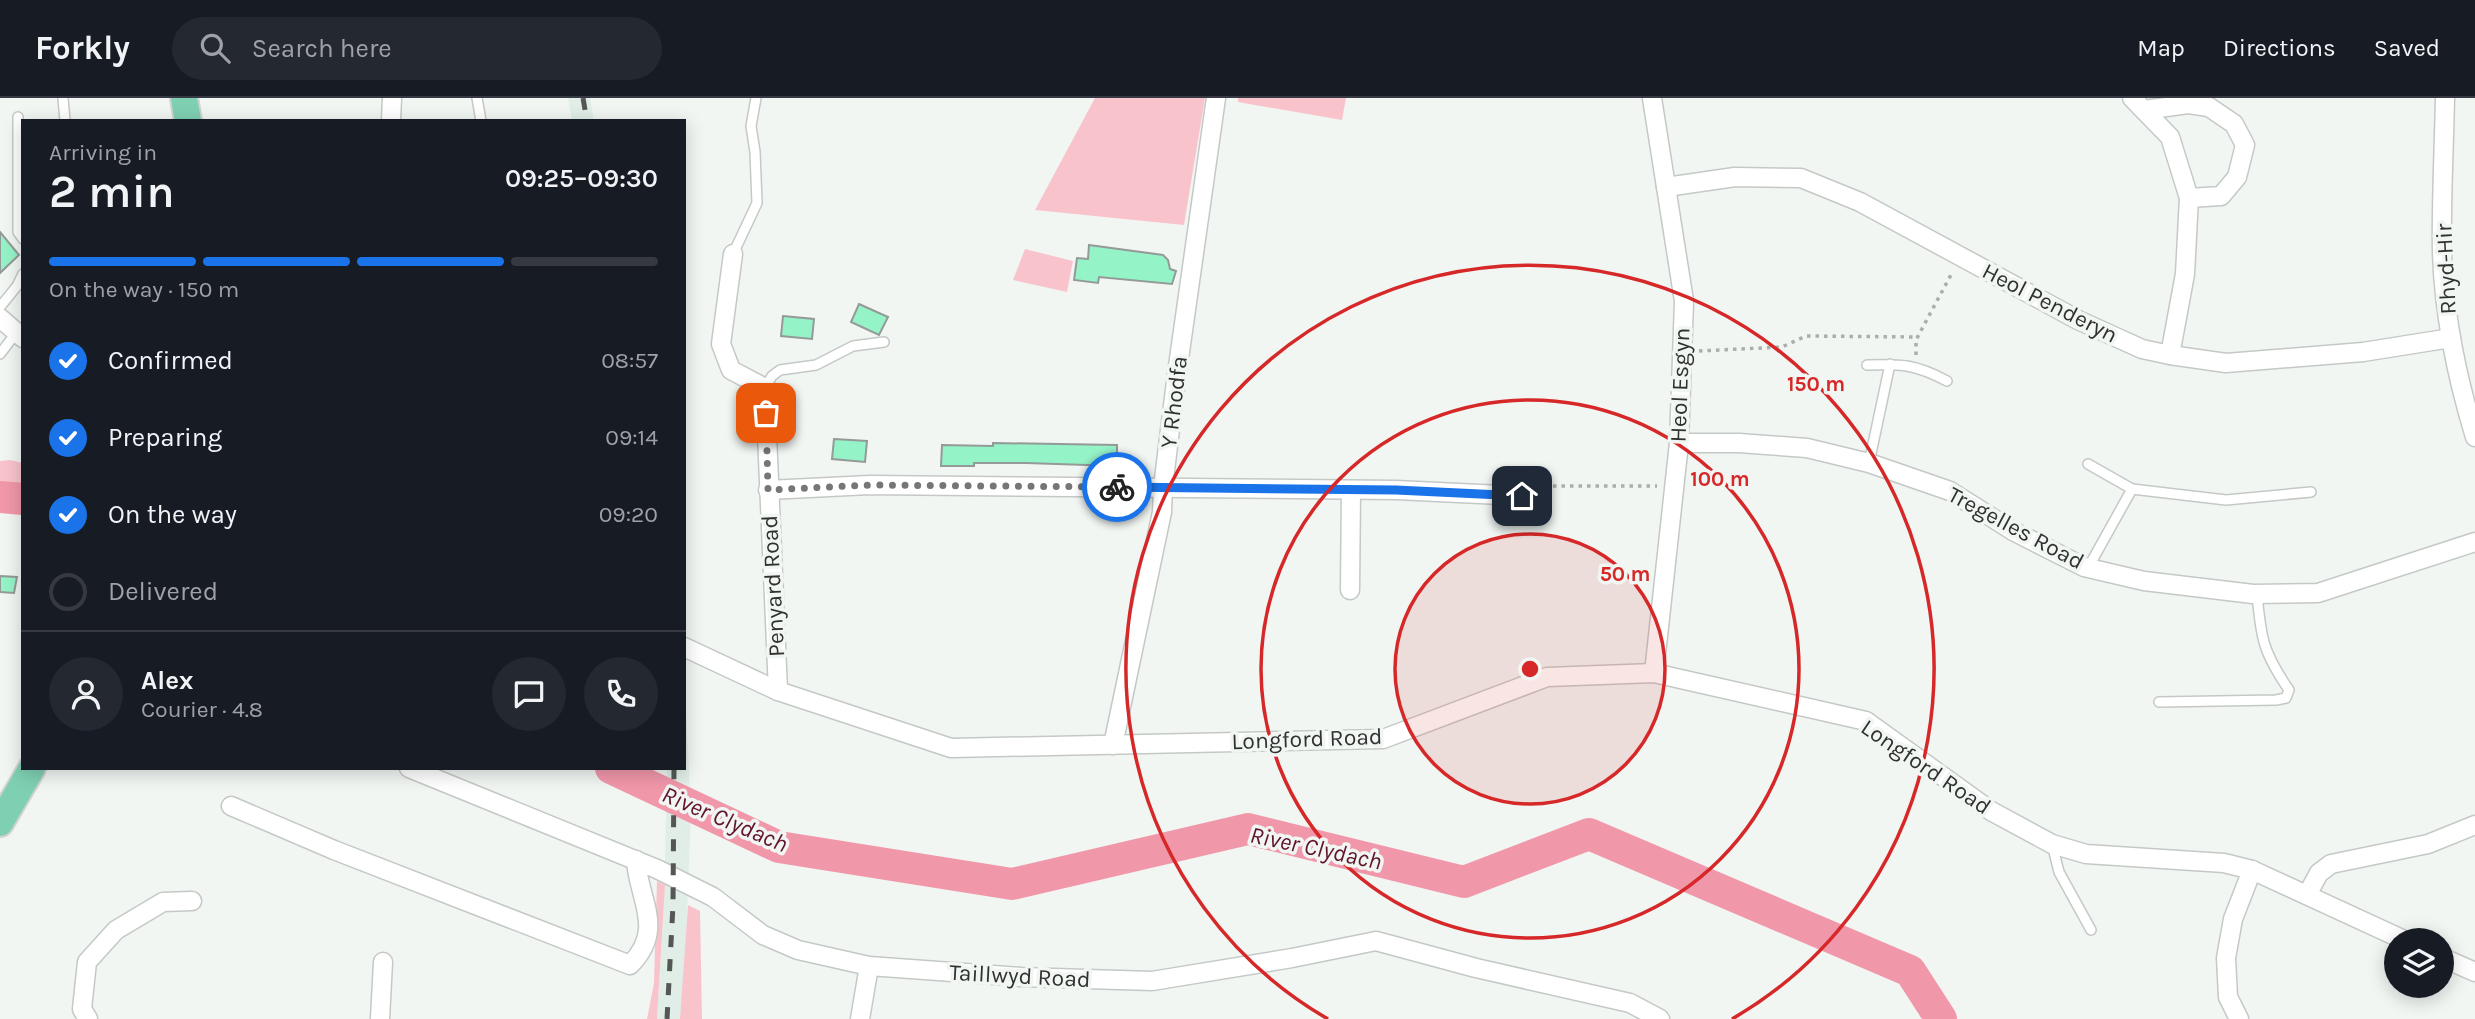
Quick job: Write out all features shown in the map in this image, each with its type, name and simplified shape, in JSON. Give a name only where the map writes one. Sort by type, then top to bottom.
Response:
[{"type":"main road","points":[[184,98],[188,119]]},
{"type":"main road","points":[[0,823],[31,770]]},
{"type":"street","points":[[391,119],[392,98]]},
{"type":"street","name":"Y Rhodfa","points":[[1112,745],[1162,512],[1177,322],[1216,98]]},
{"type":"street","name":"Heol Esgyn","points":[[1652,98],[1684,301],[1679,443],[1654,673]]},
{"type":"street","name":"Rhyd-Hir","points":[[2445,98],[2442,255],[2451,338],[2466,409],[2475,437]]},
{"type":"street","points":[[2138,104],[2188,104],[2209,107],[2234,124],[2245,145],[2237,177],[2221,196],[2189,198]]},
{"type":"street","points":[[2138,104],[2170,137],[2189,198],[2185,274],[2170,355]]},
{"type":"street","name":"Heol Penderyn","points":[[1666,187],[1735,177],[1801,178],[1860,202],[2078,320],[2142,349],[2170,355],[2226,363],[2363,352],[2451,338]]},
{"type":"street","points":[[733,254],[721,344],[731,370],[765,388]]},
{"type":"street","points":[[0,318],[19,336]]},
{"type":"street","name":"Penyard Road","points":[[765,388],[778,691]]},
{"type":"street","name":"Tregelles Road","points":[[1679,443],[1739,443],[1807,448],[1869,463],[1950,491],[2013,531],[2088,568],[2144,581],[2257,594],[2318,593],[2475,542]]},
{"type":"street","points":[[768,490],[870,485],[1351,490],[1522,496]]},
{"type":"street","points":[[1350,590],[1351,490]]},
{"type":"street","name":"Longford Road","points":[[686,648],[778,691],[951,748],[1384,739],[1547,677],[1654,673],[1866,721],[1991,811],[2052,844],[2086,854],[2224,863],[2252,870],[2384,931]]},
{"type":"street","name":"Taillwyd Road","points":[[414,770],[636,860],[713,897],[763,935],[798,950],[869,966],[1021,977],[1152,981],[1376,941],[1476,968],[1630,1003],[1660,1019]]},
{"type":"street","points":[[231,806],[334,850],[630,965],[641,954],[647,938],[648,907],[637,880],[636,860]]},
{"type":"street","points":[[2306,895],[2319,873],[2331,864],[2428,844],[2475,825]]},
{"type":"street","points":[[2239,1019],[2228,998],[2227,958],[2233,919],[2252,870]]},
{"type":"street","points":[[88,1019],[82,1009],[87,962],[116,930],[163,902],[192,901]]},
{"type":"street","points":[[380,1019],[383,962]]},
{"type":"street","points":[[2454,963],[2475,972]]},
{"type":"street","points":[[860,1019],[869,966]]},
{"type":"lane","points":[[63,98],[65,119]]},
{"type":"lane","points":[[477,98],[481,119]]},
{"type":"lane","points":[[733,254],[757,203],[751,126],[756,98]]},
{"type":"lane","points":[[18,117],[18,232],[21,237]]},
{"type":"lane","points":[[0,307],[21,278]]},
{"type":"lane","points":[[0,354],[19,336]]},
{"type":"lane","points":[[765,388],[772,376],[780,370],[816,365],[853,346],[884,342]]},
{"type":"lane","points":[[1869,463],[1890,364]]},
{"type":"lane","points":[[1867,365],[1916,366],[1947,381]]},
{"type":"lane","points":[[2088,464],[2132,489],[2225,500],[2311,492]]},
{"type":"lane","points":[[2088,568],[2132,489]]},
{"type":"lane","points":[[2159,702],[2286,698],[2289,690],[2276,671],[2262,639],[2257,594]]},
{"type":"lane","points":[[2052,844],[2059,872],[2091,930]]},
{"type":"path","points":[[1916,366],[1916,340],[1961,256]]},
{"type":"path","points":[[1682,352],[1782,347],[1805,336],[1918,337]]},
{"type":"path","points":[[1522,496],[1523,485],[1674,486]]},
{"type":"shaded area","points":[[568,98],[590,98],[594,119],[572,119]]},
{"type":"shaded area","points":[[1095,98],[1205,98],[1184,225],[1035,210]]},
{"type":"shaded area","points":[[1238,98],[1346,98],[1342,120],[1238,102]]},
{"type":"shaded area","points":[[1025,249],[1073,261],[1067,292],[1013,280]]},
{"type":"shaded area","points":[[0,461],[21,463],[21,512],[0,505]]},
{"type":"shaded area","points":[[686,710],[691,814],[680,1019],[657,1019],[664,904],[667,770],[686,770]]},
{"type":"shaded area","points":[[657,881],[665,885],[657,1019],[647,1019],[654,983]]},
{"type":"shaded area","points":[[688,905],[700,911],[702,1019],[680,1019]]},
{"type":"building","points":[[0,232],[19,255],[0,273]]},
{"type":"building","points":[[1089,245],[1163,255],[1168,260],[1170,269],[1176,271],[1172,284],[1099,277],[1098,283],[1074,280],[1077,258],[1088,259]]},
{"type":"building","points":[[859,304],[888,317],[879,335],[851,322]]},
{"type":"building","points":[[783,316],[814,319],[812,339],[781,336]]},
{"type":"building","points":[[834,439],[867,441],[865,462],[832,459]]},
{"type":"building","points":[[993,443],[1117,445],[1117,466],[974,463],[974,466],[941,466],[942,445],[993,446]]},
{"type":"building","points":[[0,576],[17,577],[14,593],[0,592]]},
{"type":"waterway","name":"River Clydach","points":[[0,497],[21,499]]},
{"type":"waterway","name":"River Clydach","points":[[615,770],[779,847],[1012,884],[1248,829],[1464,882],[1589,834],[1910,971],[1941,1019]]},
{"type":"railway","points":[[583,98],[587,119]]},
{"type":"railway","points":[[667,1019],[673,905],[674,770]]},
{"type":"way so far","points":[[766,413],[768,490],[870,485],[1117,487]]},
{"type":"route","points":[[1117,487],[1396,490],[1522,496]]}]
